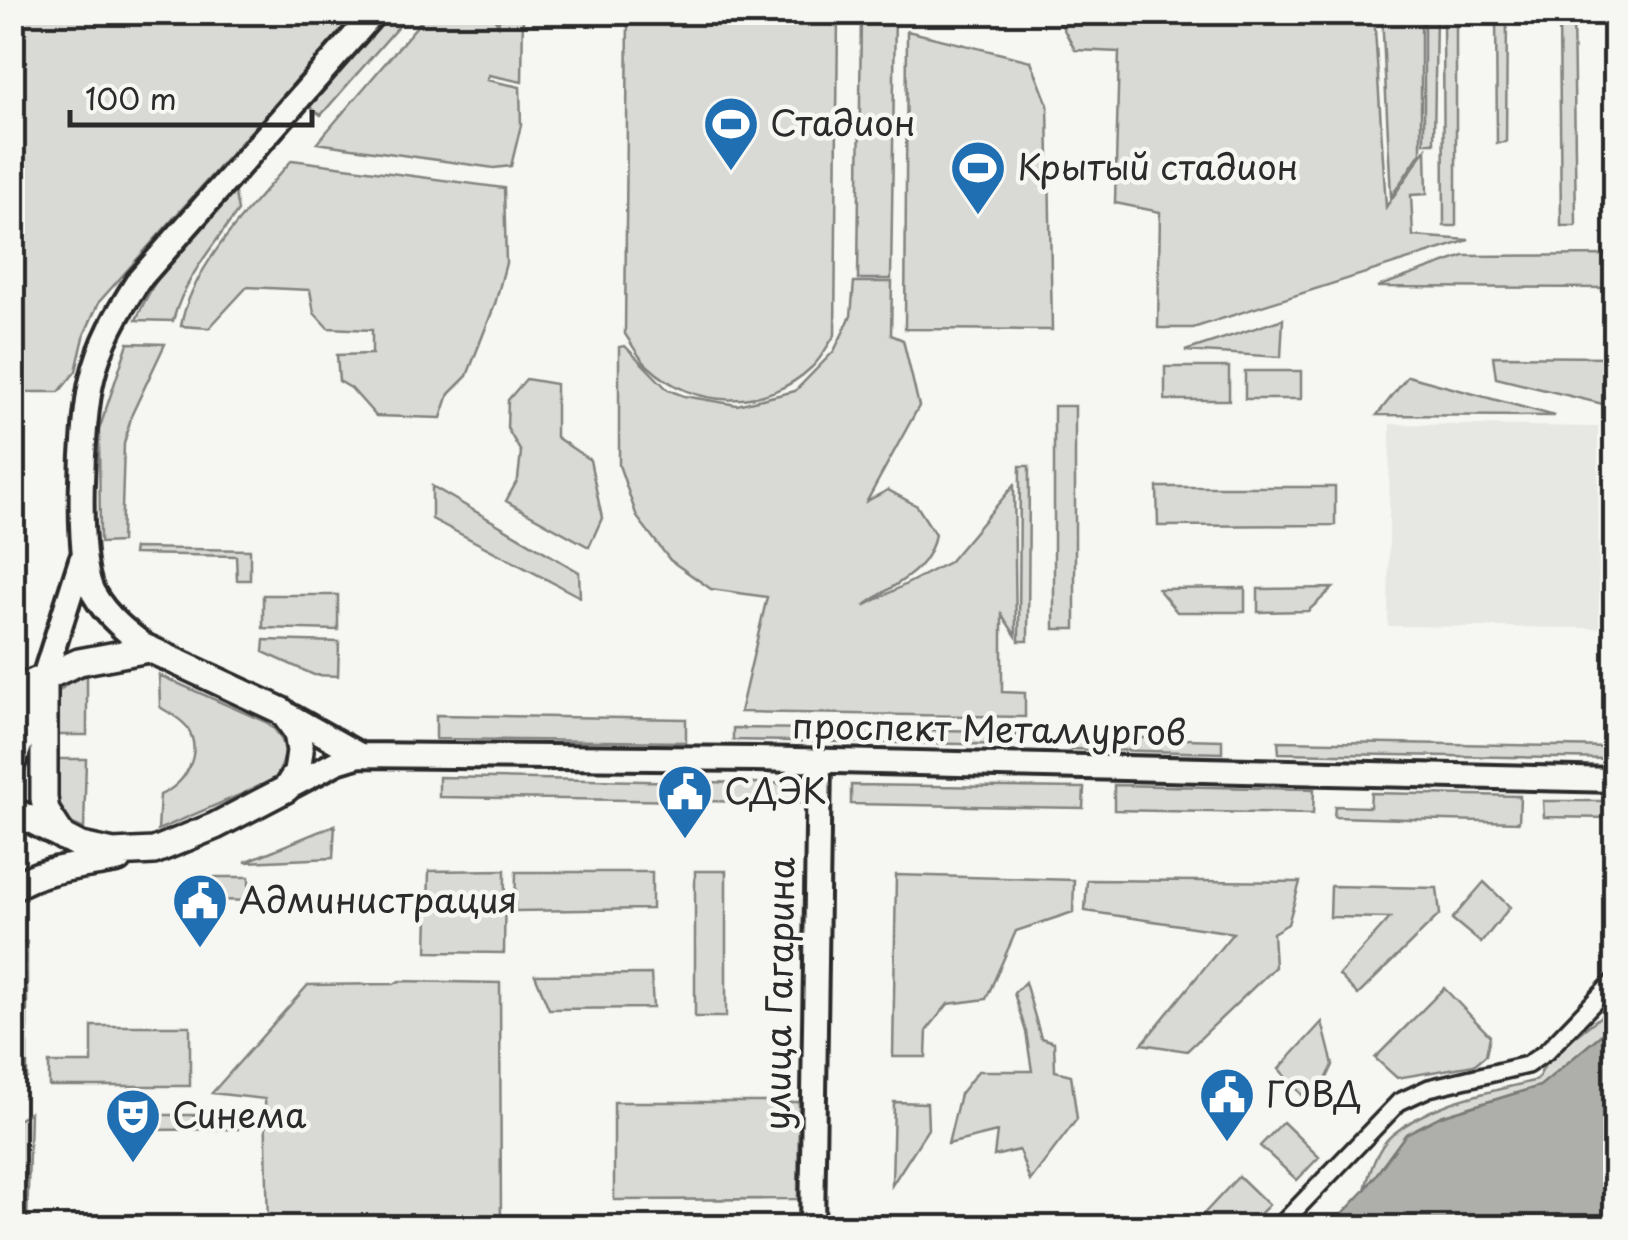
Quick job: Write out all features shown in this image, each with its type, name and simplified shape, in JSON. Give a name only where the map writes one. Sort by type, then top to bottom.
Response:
[{"type":"main road","points":[[12,888],[54,872],[154,851],[286,790],[297,772],[297,732],[282,711],[149,649],[118,624],[94,594],[83,552],[87,407],[108,331],[138,281],[375,12]]},
{"type":"main road","points":[[12,763],[83,552]]},
{"type":"main road","points":[[12,692],[79,662],[149,649]]},
{"type":"main road","points":[[12,714],[44,677]]},
{"type":"main road","points":[[44,677],[44,798],[46,811],[64,838]]},
{"type":"main road","name":"проспект Металлургов","points":[[282,711],[360,755]]},
{"type":"main road","name":"проспект Металлургов","points":[[286,790],[336,762],[360,755],[1616,780]]},
{"type":"main road","name":"улица Гагарина","points":[[812,1228],[819,762]]},
{"type":"main road","points":[[12,810],[82,846],[113,853],[154,851]]},
{"type":"street","points":[[1278,1228],[1398,1102],[1429,1088],[1527,1065],[1546,1052],[1616,979]]},
{"type":"shaded area","points":[[392,12],[410,13],[321,115],[309,107]]},
{"type":"shaded area","points":[[12,13],[356,13],[99,302],[85,333],[76,371],[59,392],[13,392]]},
{"type":"shaded area","points":[[428,13],[492,13],[498,25],[501,13],[523,13],[522,82],[489,75],[487,80],[520,87],[521,125],[511,166],[494,168],[317,143]]},
{"type":"shaded area","name":"Стадион","points":[[628,13],[838,13],[835,335],[812,367],[773,392],[729,400],[686,391],[648,366],[625,334]]},
{"type":"shaded area","points":[[861,13],[895,13],[891,279],[858,279]]},
{"type":"shaded area","points":[[1055,13],[1374,13],[1386,207],[1426,149],[1427,194],[1411,195],[1413,236],[1469,240],[1193,328],[1158,328],[1160,212],[1115,203],[1119,52],[1075,50]]},
{"type":"shaded area","points":[[1382,13],[1421,13],[1421,152],[1391,197]]},
{"type":"shaded area","points":[[1424,13],[1436,13],[1434,143],[1424,143]]},
{"type":"shaded area","points":[[1443,13],[1456,13],[1456,226],[1444,226]]},
{"type":"shaded area","points":[[1496,13],[1507,13],[1506,142],[1497,143]]},
{"type":"shaded area","points":[[1559,13],[1573,13],[1576,226],[1561,226]]},
{"type":"shaded area","name":"Крытый стадион","points":[[907,31],[1031,61],[1048,105],[1052,330],[905,329]]},
{"type":"shaded area","points":[[292,160],[504,188],[506,263],[495,304],[467,376],[449,394],[441,418],[376,416],[351,388],[339,381],[337,355],[372,354],[372,330],[328,328],[314,313],[310,290],[247,287],[209,328],[181,326],[187,303],[210,259]]},
{"type":"shaded area","points":[[234,188],[238,211],[192,277],[173,321],[136,320],[166,266]]},
{"type":"shaded area","points":[[1615,255],[1615,288],[1377,287],[1464,256]]},
{"type":"shaded area","points":[[854,282],[892,282],[891,335],[903,340],[919,406],[867,501],[888,490],[917,506],[935,534],[917,569],[864,606],[949,562],[1014,485],[1016,636],[1002,615],[1002,692],[1025,693],[1025,717],[740,712],[767,597],[711,589],[670,560],[637,517],[619,465],[619,347],[625,346],[668,390],[684,396],[737,405],[795,391],[834,351],[851,316]]},
{"type":"shaded area","points":[[1283,319],[1281,357],[1185,351]]},
{"type":"shaded area","points":[[128,343],[165,344],[132,414],[124,444],[121,542],[100,543],[99,430]]},
{"type":"shaded area","points":[[1493,356],[1615,357],[1615,407],[1496,378]]},
{"type":"shaded area","points":[[1165,367],[1229,367],[1229,400],[1165,400]]},
{"type":"shaded area","points":[[1245,371],[1301,371],[1301,399],[1245,399]]},
{"type":"shaded area","points":[[1408,376],[1555,416],[1377,415]]},
{"type":"shaded area","points":[[526,379],[556,384],[556,437],[590,460],[602,518],[589,547],[506,501],[518,479],[521,452],[507,428],[508,400]]},
{"type":"shaded area","points":[[1054,406],[1075,406],[1075,629],[1054,629]]},
{"type":"shaded area","points":[[1390,424],[1598,427],[1599,628],[1388,626]]},
{"type":"shaded area","points":[[1020,466],[1029,466],[1028,641],[1019,641]]},
{"type":"shaded area","points":[[432,486],[579,572],[580,597],[432,519]]},
{"type":"shaded area","points":[[1157,487],[1335,487],[1335,525],[1158,526]]},
{"type":"shaded area","points":[[134,548],[250,550],[250,580],[237,580],[236,556],[133,554]]},
{"type":"shaded area","points":[[1245,588],[1245,612],[1177,612],[1158,589]]},
{"type":"shaded area","points":[[1333,588],[1308,611],[1258,612],[1258,589]]},
{"type":"shaded area","points":[[263,595],[338,595],[338,630],[263,628]]},
{"type":"shaded area","points":[[264,640],[339,642],[338,676],[314,675],[263,652]]},
{"type":"shaded area","points":[[87,675],[87,735],[55,735],[56,694],[68,683]]},
{"type":"shaded area","points":[[159,675],[268,723],[280,736],[284,750],[274,780],[158,830],[160,795],[184,776],[193,757],[187,727],[160,707]]},
{"type":"shaded area","points":[[436,715],[686,719],[686,742],[436,739]]},
{"type":"shaded area","points":[[733,728],[1017,731],[1016,745],[733,740]]},
{"type":"shaded area","points":[[1070,736],[1222,740],[1222,753],[1069,749]]},
{"type":"shaded area","points":[[1278,741],[1615,747],[1615,759],[1279,753]]},
{"type":"shaded area","points":[[54,759],[86,759],[84,829],[66,821],[54,807]]},
{"type":"shaded area","points":[[439,777],[694,782],[693,801],[439,797]]},
{"type":"shaded area","points":[[705,782],[803,784],[803,803],[705,801]]},
{"type":"shaded area","points":[[851,785],[1084,788],[1083,808],[851,804]]},
{"type":"shaded area","points":[[1114,785],[1314,789],[1313,814],[1114,810]]},
{"type":"shaded area","points":[[1371,793],[1520,796],[1519,822],[1334,817],[1335,806],[1370,807]]},
{"type":"shaded area","points":[[1543,801],[1615,801],[1615,818],[1544,817]]},
{"type":"shaded area","points":[[335,825],[333,858],[245,862]]},
{"type":"shaded area","points":[[505,870],[504,953],[427,952],[429,871]]},
{"type":"shaded area","points":[[695,871],[726,871],[726,1017],[695,1017]]},
{"type":"shaded area","points":[[516,872],[652,872],[652,909],[515,911]]},
{"type":"shaded area","points":[[896,875],[1074,880],[1073,912],[1016,931],[986,999],[948,1004],[927,1030],[926,1057],[893,1057]]},
{"type":"shaded area","points":[[215,877],[249,877],[249,901],[192,899]]},
{"type":"shaded area","points":[[1087,880],[1300,882],[1288,924],[1273,933],[1275,967],[1187,1051],[1142,1044],[1233,933],[1085,911]]},
{"type":"shaded area","points":[[1484,882],[1510,907],[1481,943],[1452,919]]},
{"type":"shaded area","points":[[1331,886],[1437,888],[1440,914],[1358,995],[1339,975],[1390,918],[1330,917]]},
{"type":"shaded area","points":[[13,941],[27,942],[27,1077],[13,1066]]},
{"type":"shaded area","points":[[651,974],[653,1008],[549,1009],[535,975]]},
{"type":"shaded area","points":[[399,981],[500,983],[501,1227],[268,1227],[265,1099],[212,1093],[308,985]]},
{"type":"shaded area","points":[[1025,982],[1041,1038],[1054,1042],[1055,1071],[1071,1075],[1077,1119],[1030,1181],[1019,1150],[994,1156],[997,1132],[948,1144],[960,1094],[978,1071],[1032,1071],[1014,993]]},
{"type":"shaded area","points":[[1444,988],[1490,1036],[1486,1055],[1474,1065],[1397,1078],[1375,1058]]},
{"type":"shaded area","points":[[1615,1005],[1615,1023],[1540,1086],[1441,1116],[1406,1134],[1365,1190],[1378,1153],[1408,1123],[1443,1106],[1537,1080],[1550,1056]]},
{"type":"shaded area","points":[[1322,1022],[1333,1065],[1313,1107],[1279,1069]]},
{"type":"shaded area","points":[[1615,1023],[1615,1227],[1330,1227],[1365,1190],[1406,1134],[1441,1116],[1540,1086]]},
{"type":"shaded area","points":[[92,1026],[190,1026],[190,1086],[49,1086],[49,1063],[92,1063]]},
{"type":"shaded area","points":[[614,1102],[799,1102],[798,1199],[614,1200]]},
{"type":"shaded area","points":[[894,1102],[927,1103],[928,1129],[892,1185]]},
{"type":"shaded area","points":[[30,1112],[27,1227],[13,1227],[13,1123]]},
{"type":"shaded area","points":[[150,1115],[238,1115],[238,1129],[150,1130]]},
{"type":"shaded area","points":[[1283,1122],[1319,1157],[1297,1180],[1260,1146]]},
{"type":"shaded area","points":[[1239,1176],[1269,1205],[1247,1227],[1210,1227],[1200,1218]]},
{"type":"place","name":"Стадион","points":[[731,173]]},
{"type":"place","name":"Крытый стадион","points":[[978,217]]},
{"type":"place","name":"СДЭК","points":[[685,841]]},
{"type":"place","name":"Администрация","points":[[200,950]]},
{"type":"place","name":"ГОВД","points":[[1227,1144]]},
{"type":"place","name":"Синема","points":[[133,1165]]}]
